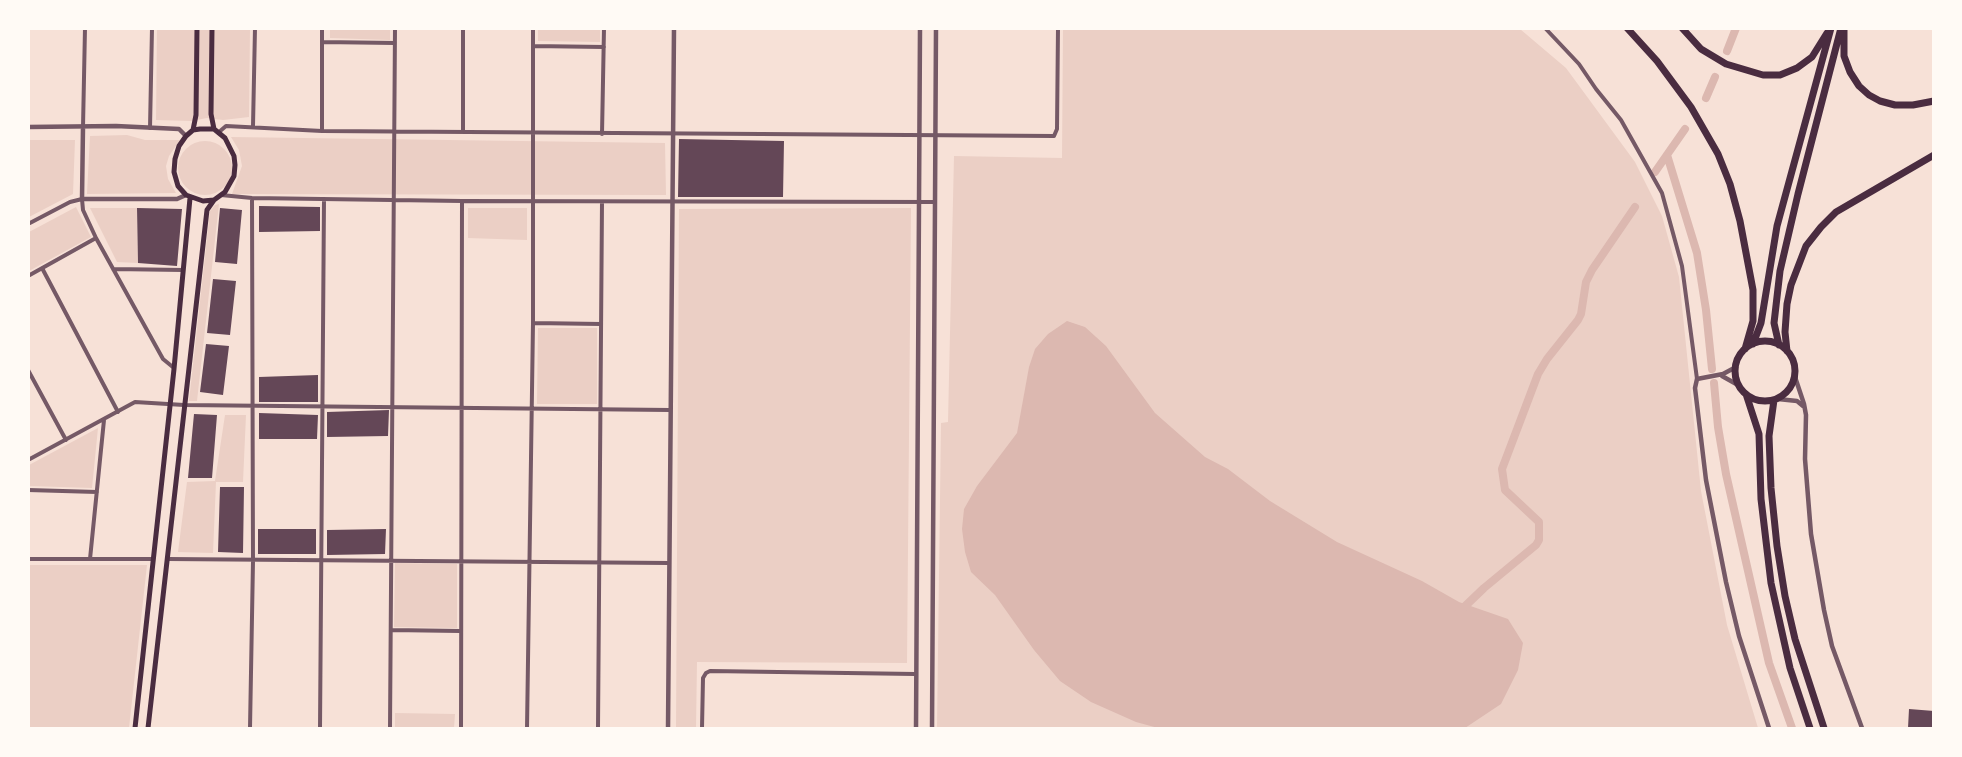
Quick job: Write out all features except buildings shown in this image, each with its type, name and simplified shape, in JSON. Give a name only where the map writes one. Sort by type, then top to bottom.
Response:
[{"type":"highway","points":[[1627,28],[1657,60],[1691,107],[1718,154],[1730,184],[1740,220],[1753,290],[1753,321],[1746,349]]},
{"type":"highway","points":[[1682,28],[1701,49],[1726,64],[1753,73],[1771,75],[1790,72],[1806,62],[1821,44],[1830,28]]},
{"type":"highway","points":[[1753,344],[1761,323],[1783,201],[1830,28]]},
{"type":"highway","points":[[1779,345],[1774,323],[1780,271],[1842,28]]},
{"type":"highway","points":[[1842,28],[1844,56],[1847,64],[1859,86],[1869,95],[1895,105],[1913,105],[1934,101]]},
{"type":"highway","points":[[1787,351],[1779,345],[1763,342],[1753,344],[1741,354],[1736,367],[1738,385],[1746,394],[1764,402],[1786,393],[1795,377],[1795,368],[1787,351],[1785,332],[1787,304],[1796,270],[1806,246],[1836,212],[1934,155]]},
{"type":"highway","points":[[1746,394],[1759,434],[1761,499],[1771,583],[1790,668],[1810,729]]},
{"type":"highway","points":[[1776,399],[1769,436],[1777,546],[1795,639],[1824,729]]},
{"type":"main road","points":[[197,28],[196,115],[193,130],[179,146],[174,166],[178,186],[188,196],[203,201],[214,200]]},
{"type":"main road","points":[[148,729],[207,210],[208,206],[230,185],[235,165],[231,148],[216,131],[211,114],[212,28]]},
{"type":"main road","points":[[193,130],[216,131]]},
{"type":"main road","points":[[135,729],[184,270],[188,196]]},
{"type":"street","points":[[85,28],[83,210],[163,359],[174,369]]},
{"type":"street","points":[[150,128],[152,28]]},
{"type":"street","points":[[253,126],[255,28]]},
{"type":"street","points":[[322,28],[322,131]]},
{"type":"street","points":[[390,729],[395,28]]},
{"type":"street","points":[[463,28],[463,132]]},
{"type":"street","points":[[527,729],[533,323],[533,28]]},
{"type":"street","points":[[602,134],[604,28]]},
{"type":"street","points":[[668,729],[674,28]]},
{"type":"street","points":[[916,729],[920,28]]},
{"type":"street","points":[[932,729],[936,28]]},
{"type":"street","points":[[216,131],[226,126],[253,126],[278,130],[394,132],[1054,136],[1057,129],[1058,28]]},
{"type":"street","points":[[1545,28],[1579,64],[1621,120],[1662,193],[1682,266],[1697,380],[1695,388],[1705,470],[1726,582],[1739,636],[1770,729]]},
{"type":"street","points":[[322,42],[395,43]]},
{"type":"street","points":[[533,46],[604,47]]},
{"type":"street","points":[[28,127],[116,126],[179,129],[186,136]]},
{"type":"street","points":[[222,195],[324,200],[935,202]]},
{"type":"street","points":[[28,224],[70,202],[82,199],[177,199],[188,196]]},
{"type":"street","points":[[250,729],[253,561],[252,198]]},
{"type":"street","points":[[320,729],[324,200]]},
{"type":"street","points":[[461,729],[462,201]]},
{"type":"street","points":[[598,729],[602,202]]},
{"type":"street","points":[[28,276],[96,238]]},
{"type":"street","points":[[42,268],[118,412]]},
{"type":"street","points":[[113,269],[184,270]]},
{"type":"street","points":[[533,323],[602,324]]},
{"type":"street","points":[[1697,380],[1719,375],[1736,367]]},
{"type":"street","points":[[28,370],[66,440]]},
{"type":"street","points":[[1719,375],[1738,385]]},
{"type":"street","points":[[1795,377],[1805,409],[1805,459],[1810,524],[1824,610],[1832,646],[1862,729]]},
{"type":"street","points":[[1776,399],[1797,401],[1805,409]]},
{"type":"street","points":[[28,460],[135,402],[170,405],[670,410]]},
{"type":"street","points":[[90,559],[104,420]]},
{"type":"street","points":[[28,490],[97,492]]},
{"type":"street","points":[[28,558],[153,559]]},
{"type":"street","points":[[168,559],[669,563]]},
{"type":"street","points":[[391,630],[460,631]]},
{"type":"street","points":[[702,729],[703,678],[710,671],[915,674]]},
{"type":"shaded area","points":[[157,29],[250,29],[249,117],[223,120],[207,118],[191,121],[156,120]]},
{"type":"shaded area","points":[[330,29],[390,29],[390,40],[330,38]]},
{"type":"shaded area","points":[[538,29],[600,29],[600,42],[538,41]]},
{"type":"shaded area","points":[[1063,29],[1520,29],[1566,68],[1635,162],[1662,216],[1679,277],[1701,491],[1727,625],[1758,728],[937,728],[941,423],[948,422],[954,156],[1062,158]]},
{"type":"shaded area","points":[[127,135],[145,140],[180,140],[169,156],[166,166],[168,179],[176,193],[87,194],[90,136]]},
{"type":"shaded area","points":[[231,137],[665,143],[666,195],[232,194],[242,166],[239,150]]},
{"type":"shaded area","points":[[29,140],[75,140],[73,194],[29,217]]},
{"type":"shaded area","points":[[200,141],[210,141],[220,145],[228,153],[232,168],[228,183],[220,191],[210,195],[200,195],[190,191],[182,183],[178,173],[178,163],[182,153],[190,145]]},
{"type":"shaded area","points":[[219,204],[197,401],[189,401],[210,211]]},
{"type":"shaded area","points":[[76,207],[91,237],[29,271],[29,232]]},
{"type":"shaded area","points":[[90,208],[137,208],[138,263],[117,262]]},
{"type":"shaded area","points":[[468,208],[527,208],[527,240],[468,238]]},
{"type":"shaded area","points":[[911,208],[907,663],[697,662],[696,728],[676,728],[679,209]]},
{"type":"shaded area","points":[[1067,321],[1085,327],[1106,346],[1155,413],[1205,457],[1228,469],[1270,501],[1337,542],[1422,581],[1459,602],[1508,619],[1523,643],[1518,670],[1501,704],[1465,728],[1158,728],[1136,722],[1091,702],[1060,681],[1034,650],[995,595],[971,572],[962,529],[964,509],[977,486],[1017,433],[1029,367],[1035,349],[1048,334]]},
{"type":"shaded area","points":[[538,328],[597,328],[597,404],[537,404]]},
{"type":"shaded area","points":[[225,415],[246,415],[243,482],[216,482],[213,553],[178,552],[187,482],[215,481]]},
{"type":"shaded area","points":[[98,428],[92,488],[29,486],[29,465]]},
{"type":"shaded area","points":[[395,563],[457,564],[457,628],[394,627]]},
{"type":"shaded area","points":[[29,565],[147,565],[129,728],[29,728]]},
{"type":"shaded area","points":[[395,713],[455,714],[454,728],[395,728]]},
{"type":"waterway","points":[[1727,51],[1736,28]]},
{"type":"waterway","points":[[1706,98],[1715,77]]},
{"type":"waterway","points":[[1655,172],[1685,129]]},
{"type":"waterway","points":[[1667,155],[1697,253],[1712,369]]},
{"type":"waterway","points":[[1459,612],[1539,540],[1539,522],[1505,490],[1502,469],[1538,374],[1578,320],[1586,282],[1592,270],[1635,207]]},
{"type":"waterway","points":[[1714,383],[1726,474],[1769,663],[1792,728]]}]
